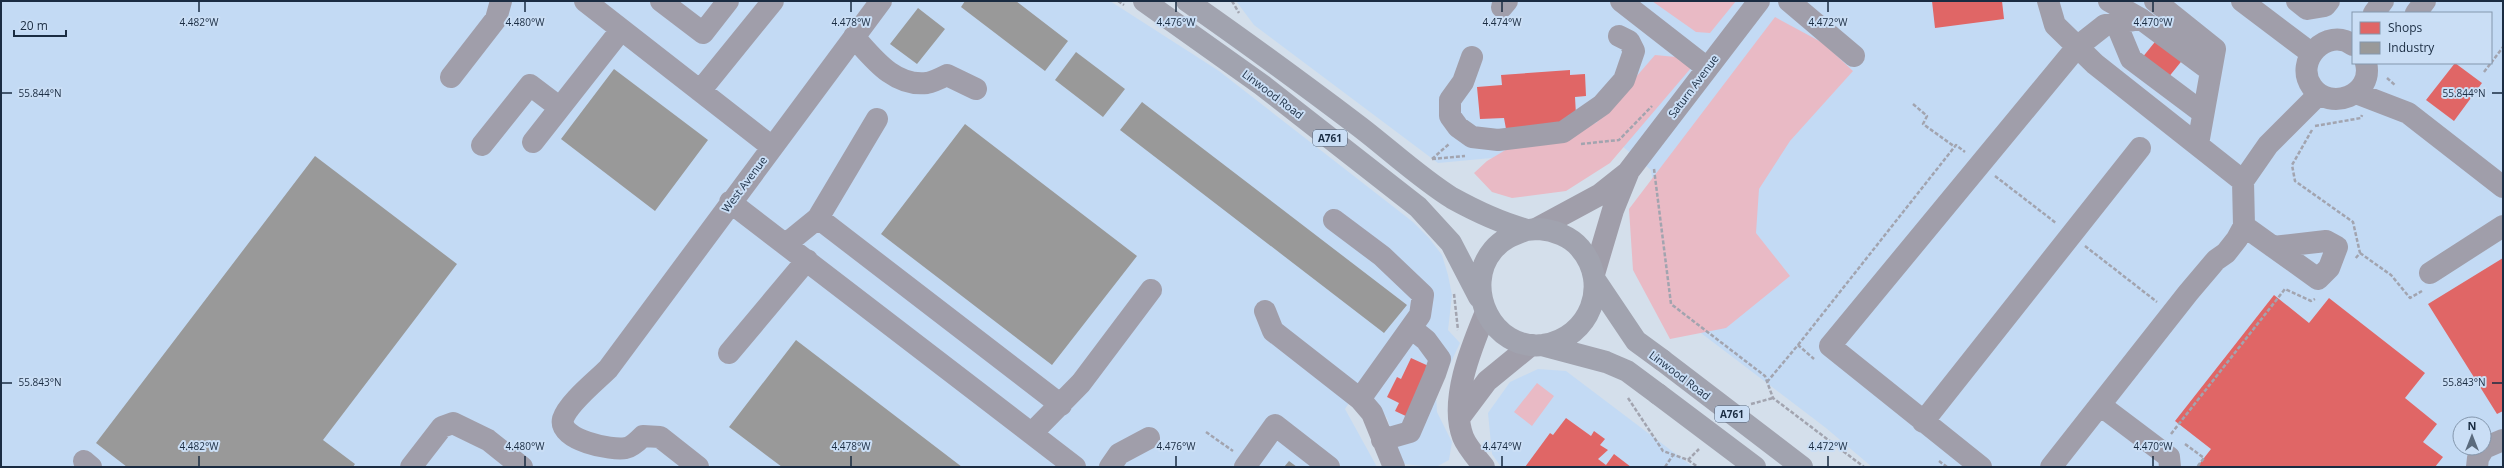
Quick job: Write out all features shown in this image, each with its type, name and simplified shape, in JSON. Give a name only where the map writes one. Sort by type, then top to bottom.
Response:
[{"type":"main road","name":"Linwood Road","points":[[1144,1],[1262,85],[1418,207],[1451,243],[1484,309]]},
{"type":"main road","name":"A761","points":[[1187,1],[1275,62],[1452,198],[1531,229]]},
{"type":"main road","points":[[1531,229],[1564,235],[1579,246],[1590,262],[1595,277],[1592,304],[1588,316],[1577,330],[1561,340],[1537,345],[1506,336],[1492,323],[1484,309],[1480,287],[1483,267],[1498,245],[1508,237],[1531,229]]},
{"type":"main road","name":"Linwood Road","points":[[1595,277],[1636,341],[1802,467]]},
{"type":"main road","name":"A761","points":[[1537,345],[1606,362],[1627,371],[1755,467]]},
{"type":"street","points":[[450,77],[496,19],[501,1]]},
{"type":"street","points":[[585,1],[772,147]]},
{"type":"street","points":[[661,1],[703,34],[728,1]]},
{"type":"street","points":[[700,90],[773,1]]},
{"type":"street","name":"West Avenue","points":[[698,467],[660,437],[644,436],[628,448],[608,449],[596,446],[570,434],[564,426],[563,419],[573,404],[608,369],[730,202],[881,1]]},
{"type":"street","points":[[1621,1],[1707,68]]},
{"type":"street","name":"Saturn Avenue","points":[[1531,229],[1599,195],[1628,172],[1759,1]]},
{"type":"street","points":[[1789,1],[1854,56]]},
{"type":"street","points":[[2048,1],[2055,25],[2095,64],[2243,181]]},
{"type":"street","points":[[2242,1],[2311,53]]},
{"type":"street","points":[[2297,1],[2307,9],[2325,6],[2329,1]]},
{"type":"street","points":[[2375,12],[2383,1]]},
{"type":"street","points":[[2417,12],[2425,1]]},
{"type":"street","points":[[2130,14],[2131,59],[2207,92]]},
{"type":"street","points":[[1981,467],[1830,346],[2077,47],[2105,25],[2130,14],[2215,49],[2198,144]]},
{"type":"street","points":[[533,142],[621,30]]},
{"type":"street","points":[[1472,57],[1463,82],[1450,100],[1450,116],[1463,130],[1472,136],[1498,140],[1563,132],[1594,112],[1624,80],[1626,66],[1634,51],[1629,41],[1619,36]]},
{"type":"street","points":[[854,37],[879,64],[898,80],[927,83],[947,76],[976,89]]},
{"type":"street","points":[[2352,42],[2336,39],[2325,41],[2311,53],[2306,72],[2309,82],[2319,94],[2339,100],[2362,96],[2408,113],[2454,157],[2492,185]]},
{"type":"street","points":[[2362,96],[2366,77],[2366,64]]},
{"type":"street","points":[[482,145],[530,85],[560,107]]},
{"type":"street","points":[[2051,467],[2172,313],[2216,260],[2226,253],[2244,226],[2243,181],[2268,145],[2319,94]]},
{"type":"street","points":[[786,244],[818,218],[877,119]]},
{"type":"street","points":[[1923,422],[2140,148]]},
{"type":"street","name":"Saturn Avenue","points":[[1595,277],[1613,210],[1628,172]]},
{"type":"street","points":[[730,202],[1032,433],[1050,460],[1075,467]]},
{"type":"street","points":[[818,218],[1061,405]]},
{"type":"street","points":[[1334,220],[1382,256],[1424,294],[1420,315],[1360,399]]},
{"type":"street","points":[[2244,226],[2273,247]]},
{"type":"street","points":[[2430,273],[2503,226]]},
{"type":"street","points":[[729,353],[807,260]]},
{"type":"street","points":[[1032,433],[1081,383],[1151,290]]},
{"type":"street","points":[[1476,464],[1463,437],[1459,400],[1464,373],[1484,309]]},
{"type":"street","points":[[1264,311],[1273,331],[1360,399],[1372,413],[1394,467]]},
{"type":"street","points":[[1382,440],[1410,432],[1440,359],[1426,340],[1411,328]]},
{"type":"street","points":[[1460,417],[1487,381],[1537,345]]},
{"type":"street","points":[[2100,405],[2169,457],[2170,467]]},
{"type":"street","points":[[411,467],[442,427],[453,423],[488,440],[522,467]]},
{"type":"street","points":[[1247,464],[1275,425],[1329,467]]},
{"type":"street","points":[[2492,445],[2503,440]]},
{"type":"street","points":[[1110,467],[1119,454],[1152,441],[1128,467]]},
{"type":"street","points":[[2477,467],[2479,456]]},
{"type":"path","points":[[2492,62],[2503,47]]},
{"type":"path","points":[[2484,72],[2490,64]]},
{"type":"path","points":[[2351,263],[2360,253],[2353,222],[2295,181],[2292,165],[2315,126],[2361,118],[2362,96]]},
{"type":"path","points":[[1913,104],[1927,116],[1923,124],[1980,165],[2172,313]]},
{"type":"path","points":[[1418,172],[1463,130]]},
{"type":"path","points":[[1767,382],[1955,147]]},
{"type":"path","points":[[2176,437],[2170,433],[2285,289],[2311,301],[2317,297]]},
{"type":"path","points":[[1798,345],[1816,360]]},
{"type":"path","points":[[1206,432],[1247,464]]},
{"type":"path","points":[[2181,441],[2204,458],[2197,467]]},
{"type":"path","points":[[1665,467],[1673,456]]},
{"type":"path","points":[[1936,459],[1947,467]]},
{"type":"path","points":[[1688,460],[1698,467]]},
{"type":"shaded area","points":[[1,1],[1110,1],[1219,71],[1413,222],[1429,238],[1442,255],[1452,295],[1448,330],[1460,343],[1436,394],[1437,412],[1452,442],[1449,460],[1436,467],[1402,464],[1387,418],[1359,388],[1345,409],[1377,467],[1,467]]},
{"type":"shaded area","points":[[1236,1],[2503,1],[2503,467],[1872,467],[1826,428],[1672,311],[1651,170],[1622,146],[1438,163],[1254,25]]},
{"type":"shaded area","points":[[1652,1],[1736,1],[1710,33],[1696,32]]},
{"type":"shaded area","points":[[1775,17],[1823,43],[1853,71],[1790,141],[1759,189],[1756,233],[1790,276],[1726,328],[1670,339],[1633,270],[1629,209]]},
{"type":"shaded area","points":[[1655,55],[1676,57],[1691,68],[1610,163],[1566,191],[1512,198],[1492,192],[1474,173],[1487,161],[1519,142],[1596,123]]},
{"type":"shaded area","points":[[1538,369],[1566,371],[1693,467],[1501,467],[1492,454],[1488,413],[1510,382]]},
{"type":"shaded area","points":[[1537,383],[1554,396],[1532,426],[1514,412]]},
{"type":"building: Shops","points":[[1932,1],[2002,1],[2004,19],[1935,28]]},
{"type":"building: Shops","points":[[2167,27],[2193,47],[2159,89],[2133,69]]},
{"type":"building: Shops","points":[[2454,64],[2456,64],[2482,83],[2454,121],[2426,100]]},
{"type":"building: Shops","points":[[1570,70],[1570,75],[1585,74],[1586,96],[1575,97],[1576,115],[1568,115],[1569,128],[1506,129],[1504,118],[1480,119],[1477,87],[1502,85],[1501,75]]},
{"type":"building: Shops","points":[[2503,258],[2503,411],[2497,414],[2428,304]]},
{"type":"building: Shops","points":[[2274,295],[2309,323],[2329,298],[2425,373],[2405,398],[2437,424],[2423,442],[2443,457],[2435,467],[2197,467],[2211,449],[2175,421]]},
{"type":"building: Shops","points":[[1411,358],[1433,368],[1410,418],[1395,411],[1399,403],[1387,397],[1397,377],[1401,379]]},
{"type":"building: Shops","points":[[1566,418],[1591,436],[1594,431],[1605,439],[1600,445],[1608,450],[1598,459],[1606,465],[1614,454],[1631,467],[1525,467],[1550,433],[1553,435]]},
{"type":"building: Industry","points":[[965,1],[1016,1],[1068,41],[1045,71],[961,7]]},
{"type":"building: Industry","points":[[918,8],[945,29],[917,64],[890,44]]},
{"type":"building: Industry","points":[[1076,52],[1125,89],[1103,117],[1055,80]]},
{"type":"building: Industry","points":[[614,69],[708,140],[655,211],[561,139]]},
{"type":"building: Industry","points":[[1142,102],[1407,305],[1384,333],[1120,130]]},
{"type":"building: Industry","points":[[965,124],[1137,256],[1052,365],[881,234]]},
{"type":"building: Industry","points":[[315,156],[457,264],[323,440],[355,464],[353,467],[127,467],[96,443]]},
{"type":"building: Industry","points":[[796,340],[962,467],[782,467],[729,427]]},
{"type":"building: Industry","points":[[1289,461],[1297,467],[1284,467]]}]
